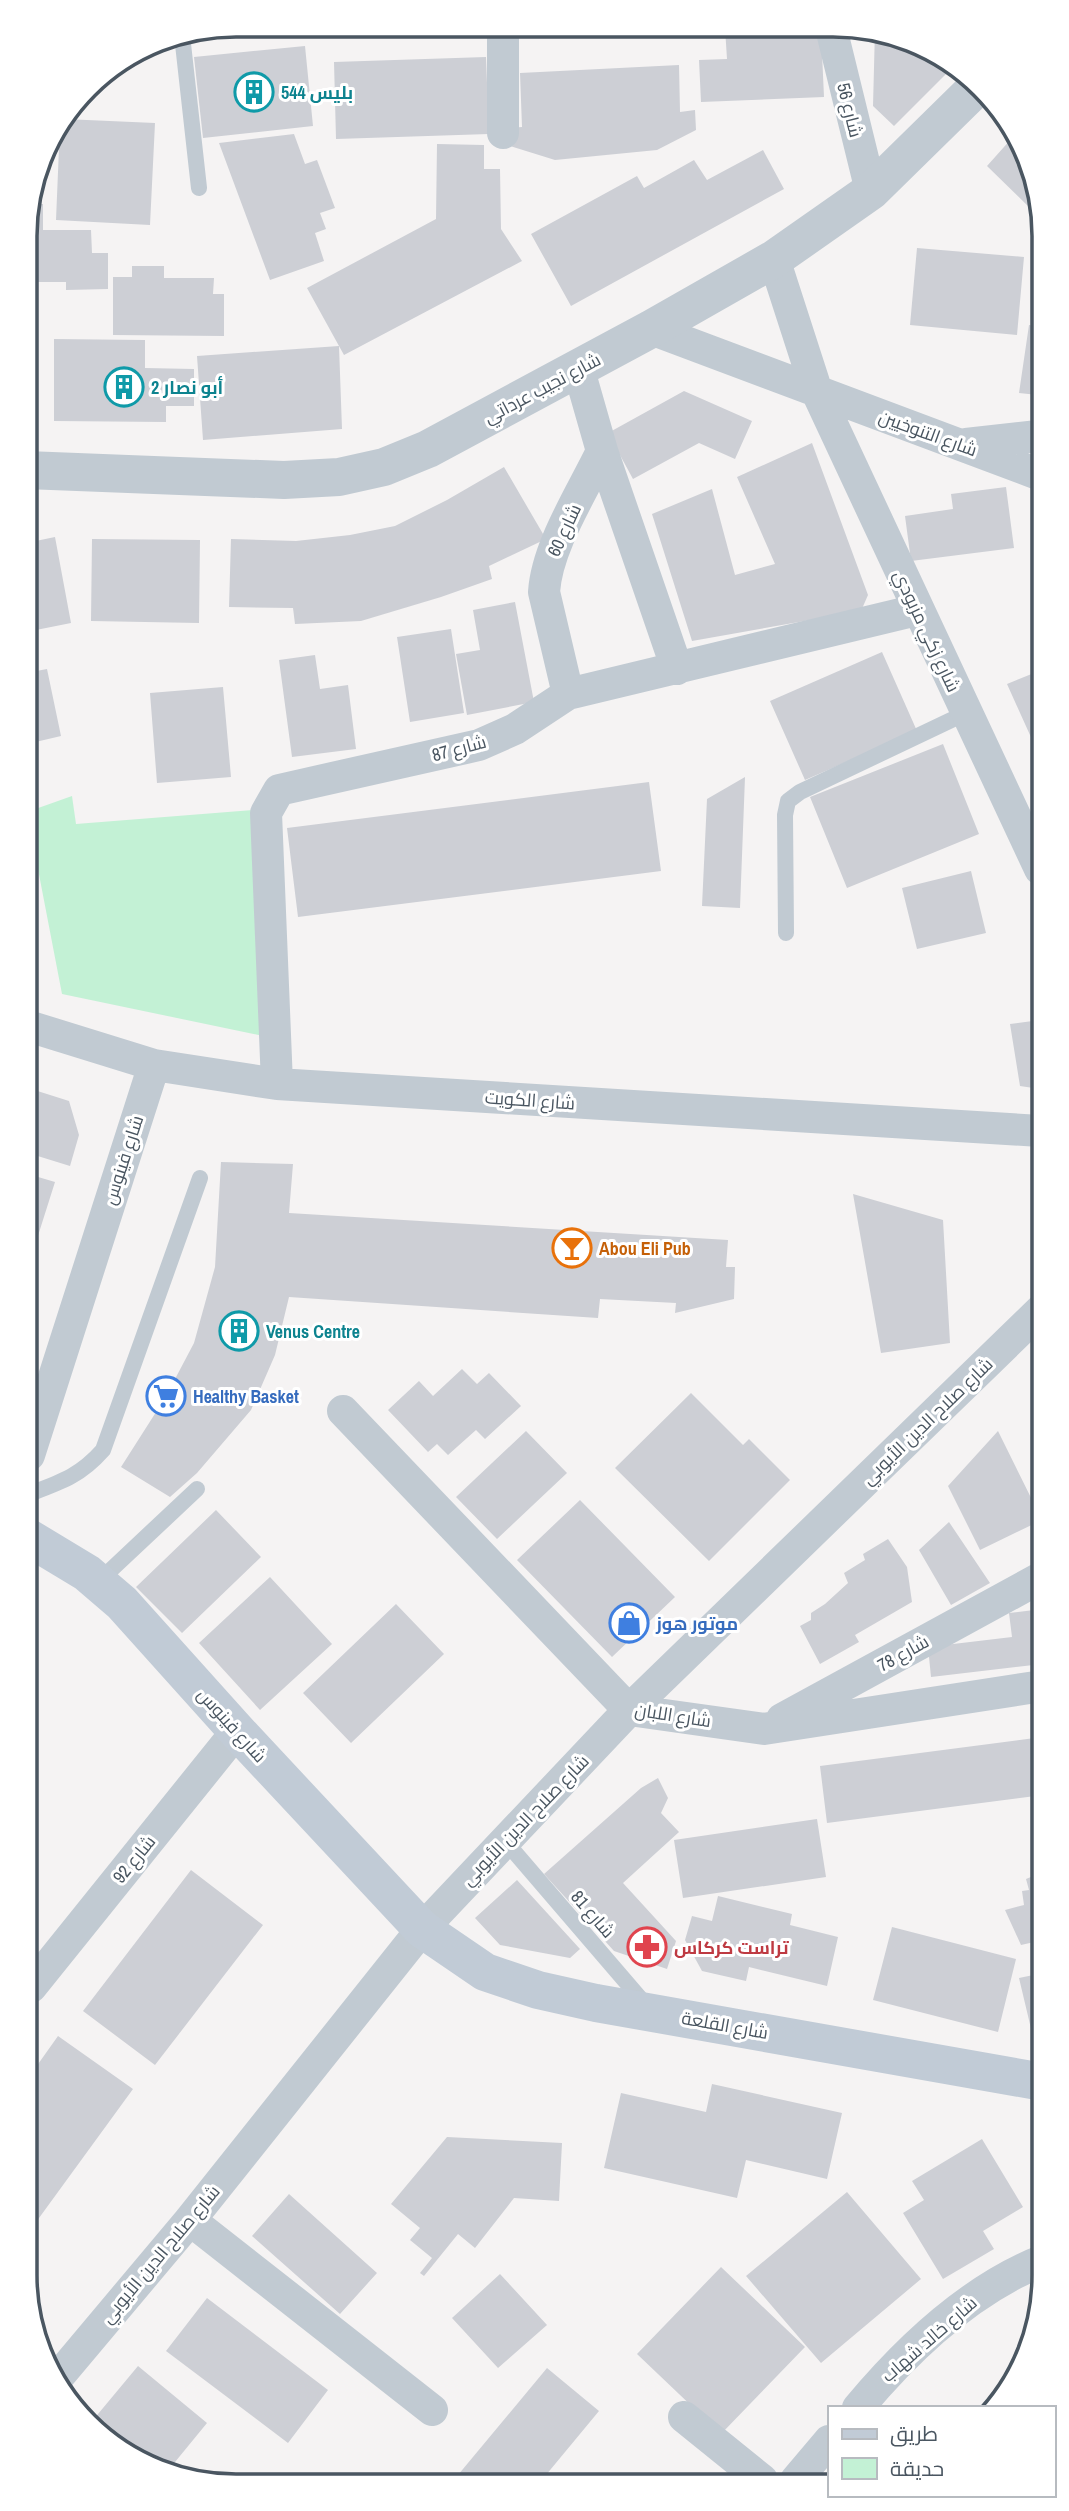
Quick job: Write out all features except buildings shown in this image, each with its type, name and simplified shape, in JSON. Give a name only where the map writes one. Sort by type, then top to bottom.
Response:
[{"type":"main road","name":"شارع فينوس","points":[[37,1543],[66,1559],[122,1603],[230,1724],[422,1929]]},
{"type":"main road","name":"شارع القلعة","points":[[422,1929],[485,1972],[538,1990],[1032,2080]]},
{"type":"street","points":[[503,37],[503,133]]},
{"type":"street","name":"شارع 56","points":[[833,37],[871,191]]},
{"type":"street","name":"شارع نجيب عرداتي","points":[[37,470],[284,480],[339,477],[384,467],[428,449],[651,329],[774,259],[871,191],[971,93]]},
{"type":"street","name":"شارع زكي مزبودي","points":[[774,259],[817,392],[1032,852]]},
{"type":"street","points":[[651,329],[817,392]]},
{"type":"street","points":[[578,367],[603,451],[677,669]]},
{"type":"street","name":"شارع التنوخيين","points":[[817,392],[1032,472]]},
{"type":"street","points":[[961,445],[1032,437]]},
{"type":"street","name":"شارع 60","points":[[568,694],[544,592],[545,575],[551,553],[603,451]]},
{"type":"street","name":"شارع 87","points":[[277,1084],[266,813],[279,790],[479,746],[515,729],[568,694],[917,610]]},
{"type":"street","name":"شارع الكويت","points":[[37,1029],[154,1065],[277,1084],[1032,1131]]},
{"type":"street","name":"شارع فينوس","points":[[37,1430],[154,1065]]},
{"type":"street","name":"شارع صلاح الدين الأيوبي","points":[[62,2373],[190,2220],[422,1929],[629,1710],[1032,1319]]},
{"type":"street","name":"شارع اللبان","points":[[343,1411],[629,1710],[764,1729],[1032,1688]]},
{"type":"street","name":"شارع 78","points":[[764,1729],[1032,1582]]},
{"type":"street","name":"شارع 92","points":[[37,1949],[230,1724]]},
{"type":"street","name":"شارع 92","points":[[37,1978],[230,1724]]},
{"type":"street","points":[[190,2220],[432,2410]]},
{"type":"street","name":"شارع خالد شهاب","points":[[860,2406],[885,2376],[949,2316],[989,2287],[1032,2266]]},
{"type":"street","points":[[684,2417],[755,2474]]},
{"type":"street","points":[[801,2474],[828,2442]]},
{"type":"lane","points":[[183,44],[199,188]]},
{"type":"lane","points":[[786,933],[785,815],[788,801],[800,792],[966,713]]},
{"type":"lane","points":[[37,1491],[87,1468],[103,1450],[200,1178]]},
{"type":"lane","points":[[98,1582],[197,1489]]},
{"type":"lane","name":"شارع 81","points":[[505,1841],[652,2012]]},
{"type":"green space","points":[[72,796],[76,824],[253,810],[268,1037],[62,994],[37,864],[37,808]]},
{"type":"place","name":"بليس 544","points":[[254,92]]},
{"type":"place","name":"أبو نصار 2","points":[[124,387]]},
{"type":"place","name":"Abou Eli Pub","points":[[572,1248]]},
{"type":"place","name":"Venus Centre","points":[[239,1331]]},
{"type":"place","name":"Healthy Basket","points":[[166,1396]]},
{"type":"place","name":"موتور هوز","points":[[629,1623]]},
{"type":"place","name":"تراست كركاس","points":[[647,1947]]}]
